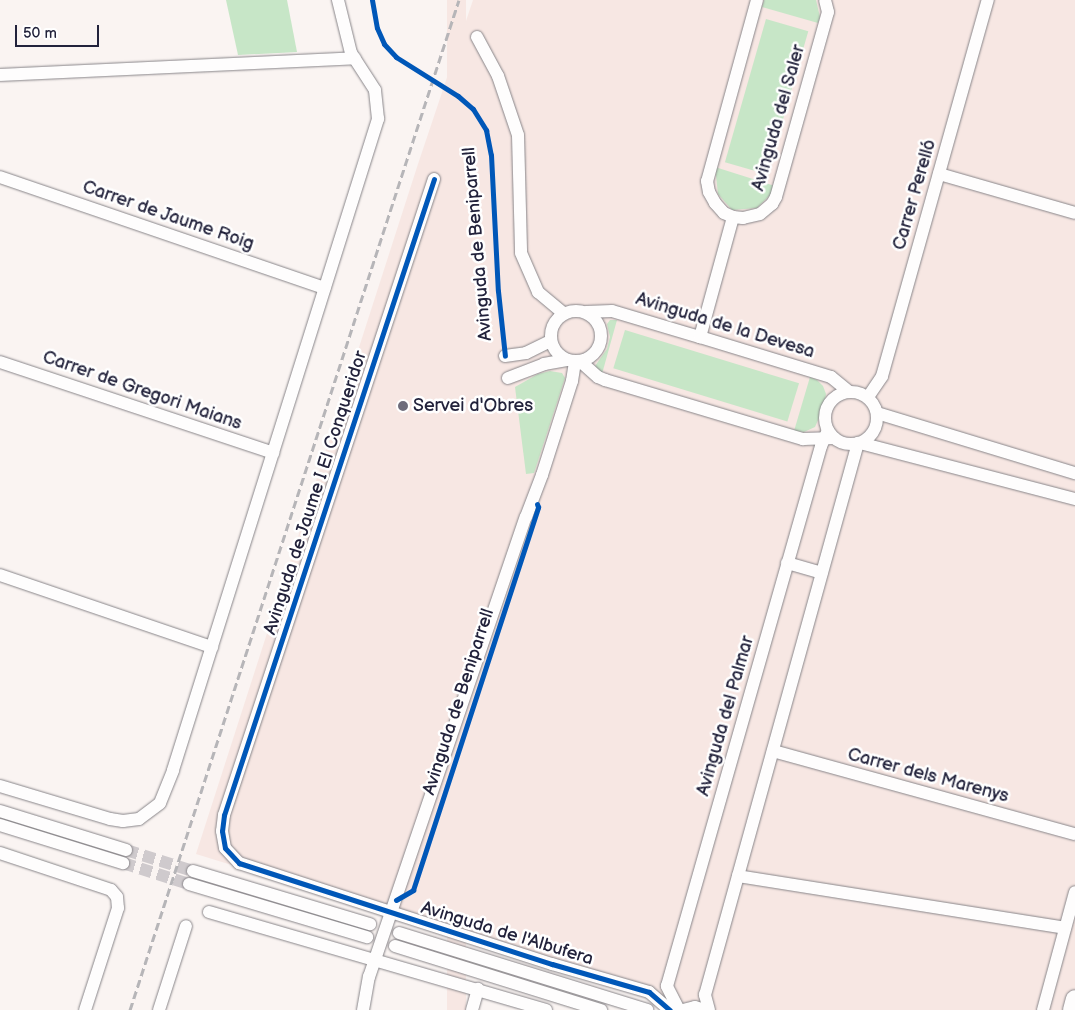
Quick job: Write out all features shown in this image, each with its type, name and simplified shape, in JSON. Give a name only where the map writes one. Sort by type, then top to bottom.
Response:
[{"type":"main road","points":[[1072,1010],[1075,999]]},
{"type":"street","points":[[700,337],[733,218],[724,213],[715,203],[709,192],[707,180],[757,0]]},
{"type":"street","name":"Avinguda del Saler","points":[[733,218],[744,218],[760,214],[772,204],[776,197],[828,12],[826,0]]},
{"type":"street","name":"Carrer Perelló","points":[[868,397],[882,376],[988,0]]},
{"type":"street","points":[[0,786],[110,819],[123,821],[139,818],[160,803],[173,770],[378,119],[375,90],[352,53],[339,3]]},
{"type":"street","points":[[477,37],[498,76],[518,136],[522,252],[538,292],[563,314]]},
{"type":"street","points":[[0,75],[355,58]]},
{"type":"street","points":[[939,174],[1075,212]]},
{"type":"street","name":"Carrer de Jaume Roig","points":[[0,177],[325,288]]},
{"type":"street","name":"Avinguda de Jaume I El Conqueridor","points":[[224,815],[434,179]]},
{"type":"street","points":[[508,378],[544,364],[574,361],[595,353],[602,339],[600,326],[586,312],[571,310],[563,314],[552,326],[551,341],[554,349],[574,361],[598,377],[605,380],[803,439],[829,436],[842,442],[859,443],[1075,499]]},
{"type":"street","name":"Avinguda de la Devesa","points":[[586,312],[612,310],[831,377],[848,391]]},
{"type":"street","points":[[505,356],[526,353],[551,341]]},
{"type":"street","name":"Avinguda de Beniparrell","points":[[369,977],[542,475],[569,390],[574,361]]},
{"type":"street","name":"Carrer de Gregori Maians","points":[[0,362],[273,453]]},
{"type":"street","points":[[708,1010],[705,995],[859,443],[874,432],[877,423],[878,413],[868,397],[848,391],[839,394],[826,408],[825,419],[829,436]]},
{"type":"street","points":[[878,413],[1075,473]]},
{"type":"street","name":"Avinguda del Palmar","points":[[679,1010],[667,986],[787,563],[829,436]]},
{"type":"street","points":[[787,563],[822,573]]},
{"type":"street","points":[[0,575],[212,647]]},
{"type":"street","name":"Carrer dels Marenys","points":[[773,752],[1075,834]]},
{"type":"street","points":[[0,811],[126,850]]},
{"type":"street","name":"Avinguda de l'Albufera","points":[[224,815],[222,832],[225,848],[239,863],[650,992],[670,1010]]},
{"type":"street","points":[[0,825],[123,863]]},
{"type":"street","points":[[0,853],[111,890],[117,897],[118,908],[85,1010]]},
{"type":"street","points":[[193,871],[370,924]]},
{"type":"street","points":[[738,876],[1065,928]]},
{"type":"street","points":[[189,884],[367,937]]},
{"type":"street","points":[[1043,1010],[1075,892]]},
{"type":"street","points":[[210,912],[546,1010]]},
{"type":"street","points":[[159,1010],[186,926]]},
{"type":"street","name":"Avinguda de l'Albufera","points":[[398,933],[648,1010]]},
{"type":"street","points":[[395,946],[601,1010]]},
{"type":"street","points":[[354,1010],[369,977]]},
{"type":"street","points":[[363,1010],[369,977]]},
{"type":"street","points":[[472,1010],[478,989]]},
{"type":"street","points":[[683,1010],[695,1007],[704,1010]]},
{"type":"shaded area","points":[[447,0],[466,0],[466,1010],[447,1010]]},
{"type":"shaded area","points":[[473,0],[1075,0],[1075,1010],[700,1010],[196,854],[418,164]]},
{"type":"green space","points":[[226,0],[287,0],[297,52],[238,55]]},
{"type":"green space","points":[[764,0],[816,0],[820,17],[818,23],[762,7]]},
{"type":"green space","points":[[766,19],[808,31],[767,174],[725,162]]},
{"type":"green space","points":[[715,167],[775,186],[771,194],[757,208],[732,210],[718,194]]},
{"type":"green space","points":[[610,320],[617,320],[602,374],[595,366],[607,349],[610,337],[607,324]]},
{"type":"green space","points":[[625,330],[799,383],[787,421],[613,368]]},
{"type":"green space","points":[[550,371],[562,373],[565,378],[534,473],[526,474],[515,387],[538,374]]},
{"type":"green space","points":[[810,377],[817,380],[823,386],[826,394],[823,409],[815,427],[804,432],[794,431]]},
{"type":"tunnel","points":[[126,850],[193,871]]},
{"type":"tunnel","points":[[123,863],[189,884]]},
{"type":"railway","points":[[130,1010],[459,0]]},
{"type":"cycle path","points":[[372,0],[377,28],[384,44],[396,57],[458,96],[473,109],[486,130],[491,155],[498,291],[505,356]]},
{"type":"cycle path","points":[[434,179],[224,815],[222,831],[225,848],[239,863],[552,964],[649,992],[670,1010]]},
{"type":"cycle path","points":[[396,900],[413,890],[538,507],[537,504]]},
{"type":"place","name":"Servei d'Obres","points":[[403,406]]}]
